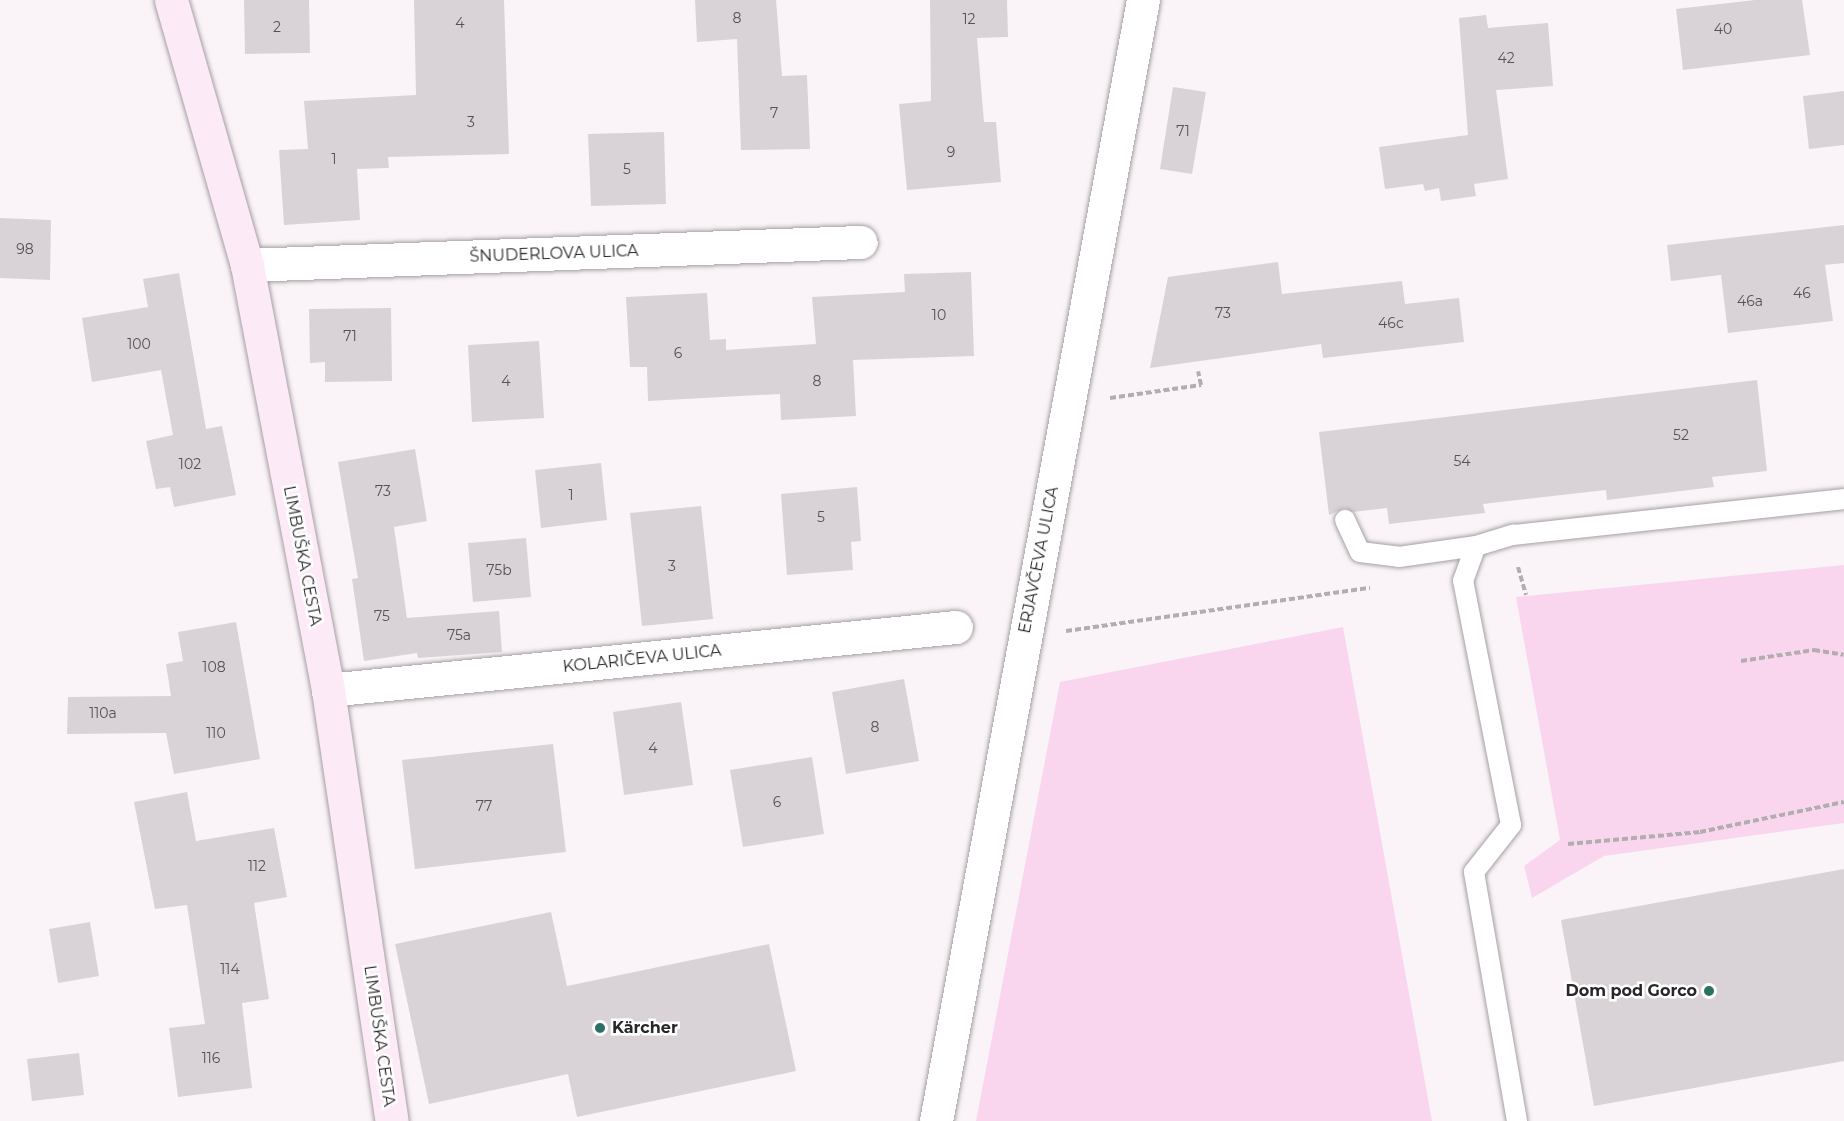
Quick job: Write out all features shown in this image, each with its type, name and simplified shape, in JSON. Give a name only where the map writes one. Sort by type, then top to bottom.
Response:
[{"type":"main road","name":"LIMBUŠKA CESTA","points":[[171,0],[248,266],[328,690],[392,1121]]},
{"type":"street","name":"ERJAVČEVA ULICA","points":[[936,1121],[1143,0]]},
{"type":"street","name":"ŠNUDERLOVA ULICA","points":[[248,266],[861,242]]},
{"type":"street","name":"KOLARIČEVA ULICA","points":[[328,690],[956,627]]},
{"type":"lane","points":[[1345,520],[1360,552],[1399,557],[1476,546],[1513,535],[1844,499]]},
{"type":"lane","points":[[1476,546],[1463,581],[1510,825],[1474,872],[1517,1121]]},
{"type":"path","points":[[1105,399],[1201,385],[1198,371]]},
{"type":"path","points":[[1516,558],[1526,595]]},
{"type":"path","points":[[1054,633],[1376,587]]},
{"type":"path","points":[[1741,661],[1814,650],[1844,655]]},
{"type":"path","points":[[1568,844],[1700,832],[1844,802]]},
{"type":"shaded area","points":[[1844,565],[1844,823],[1604,856],[1532,898],[1524,866],[1560,840],[1516,597]]},
{"type":"shaded area","points":[[1343,627],[1432,1121],[976,1121],[1060,682]]},
{"type":"building","points":[[244,0],[309,0],[310,53],[245,54]]},
{"type":"building","points":[[414,0],[504,0],[509,154],[388,157],[389,168],[357,169],[360,220],[284,225],[279,150],[308,149],[304,101],[416,95]]},
{"type":"building","points":[[695,0],[776,0],[782,76],[807,75],[810,149],[741,150],[737,39],[697,42]]},
{"type":"building","points":[[930,0],[1007,0],[1008,37],[977,38],[984,122],[996,122],[1001,182],[907,190],[899,104],[931,101]]},
{"type":"building","points":[[1755,0],[1802,0],[1810,55],[1683,70],[1676,9]]},
{"type":"building","points":[[1486,15],[1488,28],[1548,23],[1553,86],[1496,90],[1508,179],[1474,184],[1476,196],[1441,201],[1439,188],[1425,191],[1423,184],[1385,189],[1379,147],[1468,135],[1459,18]]},
{"type":"building","points":[[1173,87],[1206,92],[1192,174],[1160,169]]},
{"type":"building","points":[[1844,91],[1844,145],[1809,149],[1803,96]]},
{"type":"building","points":[[664,132],[666,204],[591,206],[588,134]]},
{"type":"building","points":[[0,218],[51,220],[50,280],[0,278]]},
{"type":"building","points":[[1844,225],[1844,263],[1825,265],[1833,321],[1728,333],[1721,275],[1671,281],[1667,245]]},
{"type":"building","points":[[1278,262],[1282,294],[1402,281],[1405,304],[1459,298],[1464,342],[1323,358],[1321,344],[1150,368],[1168,277]]},
{"type":"building","points":[[971,272],[974,356],[853,360],[856,416],[781,420],[780,394],[648,401],[647,367],[630,367],[626,297],[707,293],[710,340],[726,339],[726,350],[816,344],[812,297],[905,292],[904,274]]},
{"type":"building","points":[[179,273],[206,429],[222,426],[236,495],[174,507],[170,487],[156,489],[146,441],[173,435],[161,370],[92,382],[82,318],[148,307],[143,279]]},
{"type":"building","points":[[391,308],[392,381],[325,382],[325,362],[310,363],[309,309]]},
{"type":"building","points":[[539,341],[544,418],[472,422],[468,345]]},
{"type":"building","points":[[1757,380],[1767,471],[1712,477],[1714,487],[1607,500],[1606,490],[1483,504],[1485,513],[1389,524],[1387,508],[1353,512],[1345,508],[1329,515],[1319,432]]},
{"type":"building","points":[[415,449],[427,521],[394,527],[407,618],[499,611],[502,652],[418,658],[417,653],[364,661],[352,579],[358,578],[338,462]]},
{"type":"building","points":[[601,463],[607,520],[541,528],[535,470]]},
{"type":"building","points":[[857,487],[861,541],[851,542],[853,570],[787,575],[781,494]]},
{"type":"building","points":[[701,506],[713,619],[642,626],[630,513]]},
{"type":"building","points":[[526,538],[531,597],[473,602],[468,543]]},
{"type":"building","points":[[236,622],[260,759],[174,774],[166,733],[67,734],[68,697],[171,696],[166,664],[183,661],[178,632]]},
{"type":"building","points":[[904,679],[919,761],[846,774],[832,692]]},
{"type":"building","points":[[681,702],[693,785],[624,795],[613,712]]},
{"type":"building","points":[[553,744],[566,852],[415,869],[402,760]]},
{"type":"building","points":[[812,757],[824,834],[743,847],[730,770]]},
{"type":"building","points":[[187,792],[196,841],[274,828],[287,897],[254,903],[269,999],[242,1003],[252,1088],[178,1097],[169,1028],[205,1024],[187,905],[155,909],[134,802]]},
{"type":"building","name":"Dom pod Gorco","points":[[1844,869],[1844,1061],[1594,1106],[1561,920]]},
{"type":"building","name":"Kärcher","points":[[551,912],[567,986],[769,944],[796,1071],[577,1117],[568,1074],[429,1104],[395,944]]},
{"type":"building","points":[[90,922],[99,976],[58,983],[49,929]]},
{"type":"building","points":[[79,1053],[84,1095],[32,1101],[27,1059]]},
{"type":"place","name":"Dom pod Gorco","points":[[1709,991]]},
{"type":"place","name":"Kärcher","points":[[600,1028]]}]
